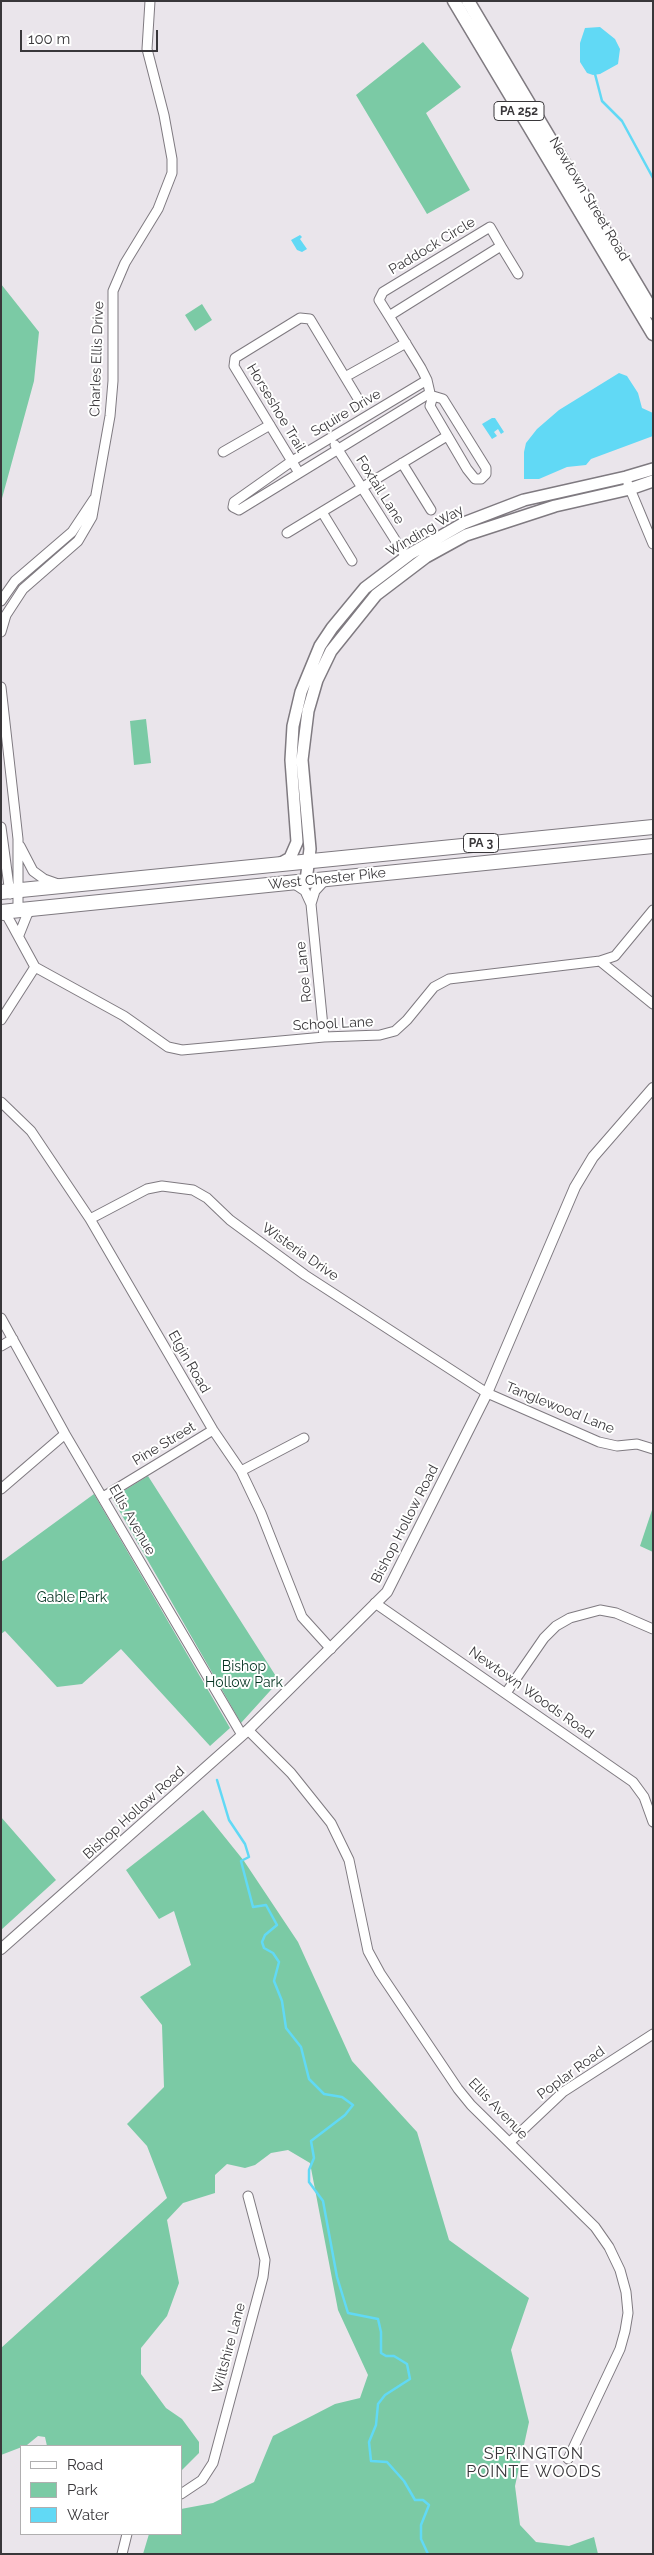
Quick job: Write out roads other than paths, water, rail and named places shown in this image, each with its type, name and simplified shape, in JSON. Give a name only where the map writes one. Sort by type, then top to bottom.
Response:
[{"type":"highway","name":"West Chester Pike","points":[[9,891],[653,827]]},
{"type":"highway","name":"West Chester Pike","points":[[1,913],[25,909],[653,846]]},
{"type":"main road","name":"Newtown Street Road","points":[[454,1],[651,326]]},
{"type":"main road","name":"Newtown Street Road","points":[[468,1],[653,312]]},
{"type":"main road","name":"Winding Way","points":[[281,863],[290,858],[298,842],[292,778],[292,744],[297,708],[306,676],[332,628],[365,588],[406,557],[464,523],[524,500],[626,478],[653,469]]},
{"type":"main road","name":"Winding Way","points":[[306,881],[309,860],[302,760],[308,711],[317,680],[331,651],[376,595],[426,557],[466,535],[555,506],[630,489],[653,481]]},
{"type":"street","name":"Charles Ellis Drive","points":[[1,632],[6,615],[23,589],[78,540],[92,517],[110,416],[113,381],[113,291],[125,263],[158,209],[172,173],[172,159],[164,115],[147,49],[150,1]]},
{"type":"street","name":"Paddock Circle","points":[[430,393],[427,380],[379,300],[383,292],[490,227],[501,246]]},
{"type":"street","points":[[389,316],[501,246],[518,274]]},
{"type":"street","name":"Horseshoe Trail","points":[[300,473],[234,366],[235,358],[300,318],[310,319],[360,402]]},
{"type":"street","points":[[345,377],[406,343]]},
{"type":"street","name":"Squire Drive","points":[[427,380],[292,461],[234,502],[229,510],[239,510],[430,393]]},
{"type":"street","points":[[433,396],[443,399],[486,468],[486,474],[481,479],[475,479],[471,474],[447,436],[430,406],[433,396]]},
{"type":"street","points":[[223,452],[270,425]]},
{"type":"street","points":[[287,533],[447,436]]},
{"type":"street","name":"Foxtail Lane","points":[[330,438],[406,557]]},
{"type":"street","points":[[402,463],[431,510]]},
{"type":"street","points":[[626,478],[653,544]]},
{"type":"street","name":"Charles Ellis Drive","points":[[1,601],[15,581],[72,532],[97,495]]},
{"type":"street","points":[[322,512],[352,561]]},
{"type":"street","points":[[1,687],[18,839],[29,866],[38,875],[57,884],[75,884]]},
{"type":"street","points":[[1,827],[9,891],[25,909],[26,915],[19,935]]},
{"type":"street","points":[[9,891],[18,839]]},
{"type":"street","points":[[311,904],[315,891],[326,879]]},
{"type":"street","points":[[291,882],[305,892],[311,904]]},
{"type":"street","name":"Roe Lane","points":[[311,904],[324,1037]]},
{"type":"street","points":[[600,961],[615,956],[653,910]]},
{"type":"street","points":[[1,913],[7,916],[19,935],[23,948],[35,967],[1,1020]]},
{"type":"street","points":[[600,961],[653,1004]]},
{"type":"street","name":"School Lane","points":[[35,967],[124,1016],[168,1047],[182,1050],[324,1037],[380,1035],[395,1031],[407,1020],[434,987],[449,979],[600,961]]},
{"type":"street","name":"Bishop Hollow Road","points":[[1,1950],[245,1733],[387,1592],[487,1393],[575,1187],[593,1158],[653,1088]]},
{"type":"street","name":"Elgin Road","points":[[1,1102],[31,1131],[90,1219],[213,1430],[241,1471],[261,1513],[302,1617],[331,1649]]},
{"type":"street","name":"Wisteria Drive","points":[[90,1219],[147,1189],[162,1186],[193,1190],[207,1198],[230,1220],[305,1275],[487,1393]]},
{"type":"street","name":"Ellis Avenue","points":[[1,1318],[65,1434],[245,1733],[291,1773],[331,1823],[348,1860],[361,1928],[368,1951],[380,1973],[458,2088],[471,2104],[595,2228],[620,2270],[626,2292],[628,2313],[620,2349],[568,2459]]},
{"type":"street","points":[[1,1346],[13,1339]]},
{"type":"street","name":"Tanglewood Lane","points":[[487,1393],[599,1442],[617,1446],[637,1444],[653,1449]]},
{"type":"street","name":"Pine Street","points":[[103,1497],[213,1430]]},
{"type":"street","points":[[1,1490],[65,1434]]},
{"type":"street","points":[[241,1471],[304,1438]]},
{"type":"street","name":"Newtown Woods Road","points":[[375,1603],[633,1782],[644,1797],[653,1822]]},
{"type":"street","points":[[506,1693],[544,1638],[556,1626],[570,1618],[600,1610],[616,1613],[653,1629]]},
{"type":"street","name":"Poplar Road","points":[[510,2142],[563,2092],[653,2034]]},
{"type":"street","name":"Wiltshire Lane","points":[[182,2493],[202,2480],[212,2463],[263,2277],[266,2260],[248,2196]]},
{"type":"street","points":[[122,2554],[127,2535]]},
{"type":"water","points":[[600,27],[615,39],[620,49],[618,64],[600,74],[593,75],[587,73],[580,62],[580,43],[585,28]]},
{"type":"water","points":[[300,235],[302,237],[300,239],[307,249],[302,252],[297,250],[291,240]]},
{"type":"water","points":[[619,373],[627,376],[638,393],[642,408],[653,413],[653,436],[591,459],[586,465],[567,467],[539,479],[524,479],[526,443],[537,429],[559,410]]},
{"type":"water","points":[[495,418],[504,432],[501,434],[498,429],[494,432],[497,436],[492,439],[482,424]]},
{"type":"waterway","points":[[595,74],[602,101],[622,121],[653,178]]},
{"type":"waterway","points":[[217,1780],[229,1820],[245,1844],[249,1857],[241,1861],[253,1907],[266,1905],[277,1925],[265,1935],[262,1942],[264,1948],[273,1953],[279,1962],[274,1981],[282,2001],[286,2028],[301,2047],[309,2079],[324,2094],[342,2097],[353,2105],[345,2115],[311,2141],[314,2158],[309,2170],[309,2182],[323,2201],[337,2277],[348,2313],[378,2319],[381,2332],[381,2353],[386,2356],[394,2356],[407,2364],[410,2379],[385,2395],[378,2404],[376,2425],[369,2442],[371,2461],[387,2462],[404,2481],[415,2500],[423,2500],[429,2505],[421,2525],[421,2539],[428,2554]]},
{"type":"district","name":"SPRINGTON POINTE WOODS","points":[[534,2463]]},
{"type":"park label","name":"Gable Park","points":[[72,1598]]},
{"type":"park label","name":"Bishop Hollow Park","points":[[244,1675]]}]
